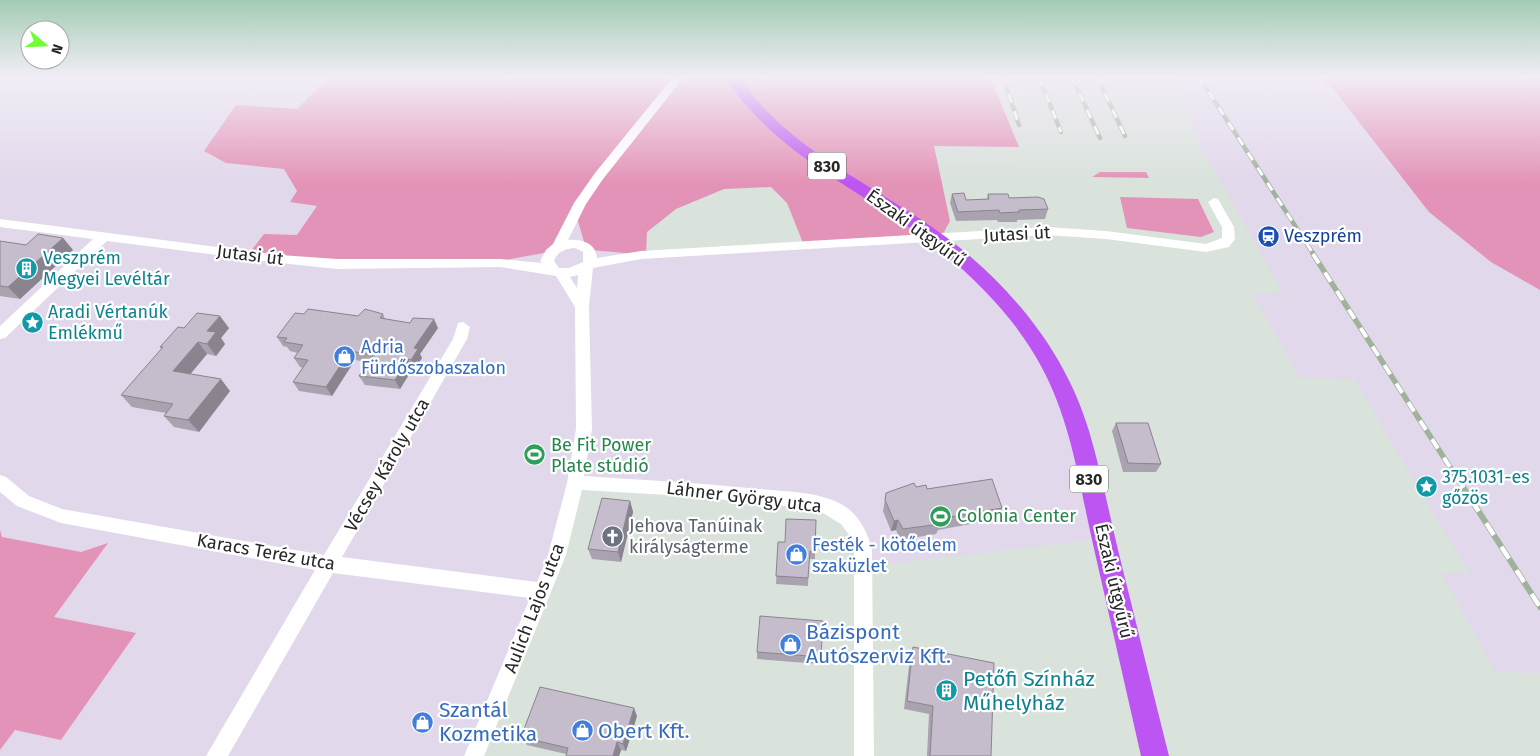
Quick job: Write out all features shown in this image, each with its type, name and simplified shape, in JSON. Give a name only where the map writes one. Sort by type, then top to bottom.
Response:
[{"type":"main road","name":"Északi útgyűrű","points":[[759,112],[810,154],[936,238],[994,289],[1014,312],[1046,357],[1078,430],[1155,756]]},
{"type":"street","points":[[582,307],[547,261],[599,176],[650,112]]},
{"type":"street","name":"Jutasi út","points":[[501,262],[554,250],[570,244],[587,257],[1063,231],[1206,248],[1224,244],[1229,239],[1230,233],[1214,202]]},
{"type":"street","points":[[575,215],[587,257]]},
{"type":"street","name":"Jutasi út","points":[[0,223],[337,264],[501,262],[574,273],[587,257]]},
{"type":"street","points":[[0,334],[104,236]]},
{"type":"street","name":"Aulich Lajos utca","points":[[474,756],[557,555],[575,484],[584,429],[582,307],[587,257]]},
{"type":"street","name":"Vécsey Károly utca","points":[[216,756],[460,339],[463,327]]},
{"type":"street","name":"Karacs Teréz utca","points":[[0,482],[23,501],[60,516],[329,564],[542,592]]},
{"type":"street","name":"Láhner György utca","points":[[575,484],[686,489],[816,502],[827,505],[847,517],[859,532],[864,550],[864,756]]},
{"type":"shaded area","points":[[231,112],[1005,112],[1019,147],[934,146],[950,221],[944,232],[934,240],[805,248],[787,203],[771,187],[724,189],[676,209],[647,232],[646,255],[591,250],[585,245],[577,218],[549,252],[489,263],[334,266],[247,256],[264,234],[297,235],[317,206],[290,202],[297,191],[284,169],[226,163],[204,151]]},
{"type":"shaded area","points":[[1005,112],[1188,112],[1202,149],[1283,293],[1253,294],[1299,378],[1354,379],[1469,573],[1441,573],[1495,672],[1540,673],[1540,756],[475,756],[579,485],[816,503],[846,517],[863,567],[1100,539],[1076,434],[1018,315],[934,240],[950,221],[933,146],[1019,147]]},
{"type":"shaded area","points":[[1351,112],[1540,112],[1540,290],[1491,262],[1429,212]]},
{"type":"shaded area","points":[[1100,172],[1146,172],[1149,178],[1092,177]]},
{"type":"shaded area","points":[[771,187],[787,203],[805,248],[646,255],[647,232],[676,209],[724,189]]},
{"type":"shaded area","points":[[1120,197],[1198,199],[1214,232],[1201,237],[1127,228]]},
{"type":"shaded area","points":[[0,530],[2,537],[81,552],[108,543],[54,617],[136,633],[61,740],[15,730],[0,750]]},
{"type":"building","points":[[964,193],[966,200],[989,199],[988,194],[1008,194],[1009,198],[1038,197],[1044,199],[1048,209],[1000,213],[999,210],[958,212],[952,194]]},
{"type":"building","points":[[38,234],[63,238],[8,287],[0,286],[0,241],[26,245]]},
{"type":"building","points":[[308,309],[358,316],[365,309],[383,314],[380,318],[410,323],[413,318],[434,319],[414,348],[418,349],[411,360],[408,359],[395,380],[359,376],[373,355],[350,351],[326,387],[293,382],[308,360],[294,358],[303,345],[284,342],[287,338],[277,337],[295,313],[304,314]]},
{"type":"building","points":[[197,313],[220,316],[207,331],[216,332],[207,344],[198,342],[173,371],[221,379],[188,420],[164,416],[173,404],[121,395],[178,327],[184,328]]},
{"type":"building","points":[[1116,423],[1148,423],[1161,464],[1128,463]]},
{"type":"building","name":"Colonia Center","points":[[992,479],[1002,508],[938,519],[940,524],[903,529],[898,520],[894,521],[885,500],[886,493],[914,483],[916,487],[926,485],[927,489]]},
{"type":"building","name":"Jehova Tanúinak királyságterme","points":[[602,498],[630,501],[618,552],[588,549]]},
{"type":"building","name":"Festék - kötőelem szaküzlet","points":[[786,519],[816,520],[815,551],[810,551],[808,578],[776,576],[778,542],[785,542]]},
{"type":"building","name":"Bázispont Autószerviz Kft.","points":[[760,616],[823,621],[821,657],[757,652]]},
{"type":"building","name":"Petőfi Színház Műhelyház","points":[[913,647],[994,663],[991,756],[930,756],[933,706],[907,701]]},
{"type":"building","name":"Obert Kft.","points":[[540,687],[634,708],[623,744],[617,742],[613,756],[566,756],[568,748],[521,737]]},
{"type":"railway","points":[[1015,112],[1019,125]]},
{"type":"railway","points":[[1053,112],[1061,132]]},
{"type":"railway","points":[[1088,112],[1100,138]]},
{"type":"railway","points":[[1114,112],[1125,136]]},
{"type":"railway","points":[[1222,112],[1314,255]]},
{"type":"railway","points":[[1313,254],[1457,478]]},
{"type":"railway","points":[[1456,476],[1540,607]]},
{"type":"place","name":"Veszprém","points":[[1268,236]]},
{"type":"place","name":"Veszprém Megyei Levéltár","points":[[27,268]]},
{"type":"place","name":"Aradi Vértanúk Emlékmű","points":[[32,322]]},
{"type":"place","name":"Adria Fürdőszobaszalon","points":[[345,357]]},
{"type":"place","name":"Be Fit Power Plate stúdió","points":[[535,455]]},
{"type":"place","name":"375.1031-es gőzös","points":[[1426,487]]},
{"type":"place","name":"Colonia Center","points":[[941,516]]},
{"type":"place","name":"Jehova Tanúinak királyságterme","points":[[613,536]]},
{"type":"place","name":"Festék - kötőelem szaküzlet","points":[[796,555]]},
{"type":"place","name":"Bázispont Autószerviz Kft.","points":[[790,644]]},
{"type":"place","name":"Petőfi Színház Műhelyház","points":[[947,691]]},
{"type":"place","name":"Szantál Kozmetika","points":[[423,722]]},
{"type":"place","name":"Obert Kft.","points":[[582,731]]}]
